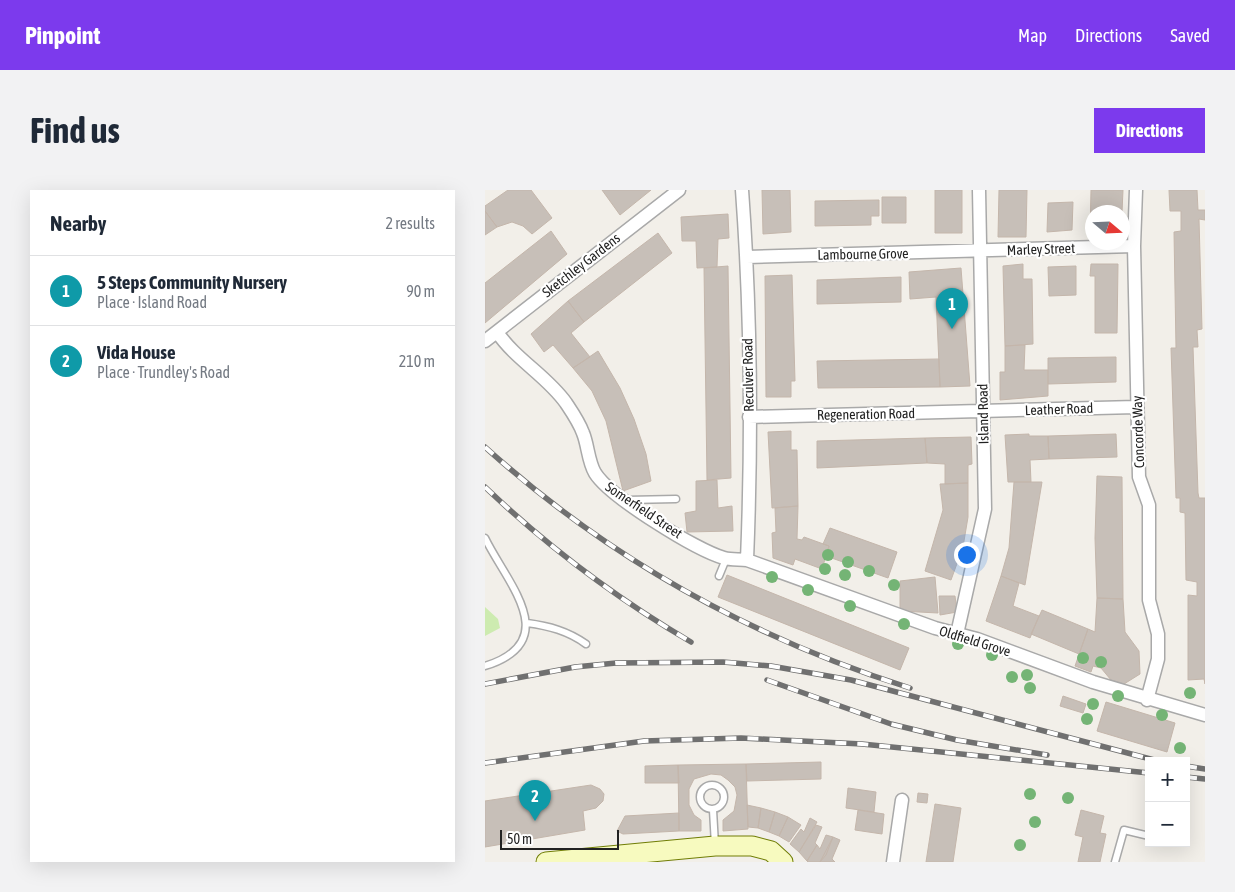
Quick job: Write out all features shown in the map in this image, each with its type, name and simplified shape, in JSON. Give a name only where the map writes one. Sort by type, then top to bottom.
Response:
[{"type":"main road","points":[[546,862],[715,846],[753,846],[771,851],[783,862]]},
{"type":"street","name":"Sketchley Gardens","points":[[485,341],[679,190]]},
{"type":"street","name":"Reculver Road","points":[[742,190],[747,257],[751,477],[747,560]]},
{"type":"street","name":"Island Road","points":[[957,634],[985,509],[979,190]]},
{"type":"street","name":"Concorde Way","points":[[1136,190],[1134,246],[1139,477],[1149,505],[1149,600],[1158,634],[1158,659],[1147,700]]},
{"type":"street","name":"Marley Street","points":[[979,250],[1134,246]]},
{"type":"street","name":"Lambourne Grove","points":[[747,257],[979,250]]},
{"type":"street","name":"Somerfield Street","points":[[497,332],[507,347],[546,381],[565,402],[583,432],[594,471],[602,482],[664,526],[711,553],[726,558],[747,560]]},
{"type":"street","name":"Leather Road","points":[[982,412],[1136,407]]},
{"type":"street","name":"Regeneration Road","points":[[749,417],[982,412]]},
{"type":"street","name":"Oldfield Grove","points":[[747,560],[935,628],[977,639],[1147,700],[1205,715]]},
{"type":"street","points":[[893,862],[902,800]]},
{"type":"lane","points":[[625,500],[676,499]]},
{"type":"lane","points":[[485,538],[509,575],[527,623],[523,637],[515,651],[503,659],[485,666]]},
{"type":"lane","points":[[719,576],[726,558]]},
{"type":"lane","points":[[527,623],[559,629],[575,636],[586,644]]},
{"type":"lane","points":[[713,785],[723,791],[725,799],[721,806],[713,810],[702,805],[700,797],[702,790],[713,785]]},
{"type":"lane","points":[[713,810],[715,846]]},
{"type":"lane","points":[[1115,862],[1124,830],[1145,835]]},
{"type":"green space","points":[[485,607],[498,619],[500,628],[485,636]]},
{"type":"building","points":[[508,190],[531,190],[552,218],[532,234],[523,226],[512,222],[497,227],[485,211],[485,206]]},
{"type":"building","points":[[602,190],[651,190],[620,215]]},
{"type":"building","points":[[762,190],[790,190],[791,232],[763,234]]},
{"type":"building","points":[[935,190],[962,190],[962,233],[935,233]]},
{"type":"building","points":[[999,190],[1027,190],[1026,237],[998,237]]},
{"type":"building","points":[[1091,190],[1123,190],[1122,205],[1091,205]]},
{"type":"building","points":[[1169,190],[1197,190],[1198,210],[1205,210],[1205,220],[1199,219],[1202,329],[1197,330],[1198,347],[1193,347],[1198,493],[1199,498],[1205,498],[1205,684],[1204,679],[1188,680],[1188,595],[1197,596],[1197,582],[1186,580],[1185,513],[1180,512],[1180,498],[1176,498],[1171,348],[1176,348],[1174,232],[1181,231],[1181,211],[1170,211]]},
{"type":"building","points":[[882,197],[906,197],[906,223],[882,223]]},
{"type":"building","points":[[879,200],[879,216],[871,216],[871,225],[815,226],[815,201]]},
{"type":"building","points":[[1073,202],[1072,230],[1047,232],[1048,203]]},
{"type":"building","points":[[485,211],[497,227],[485,235]]},
{"type":"building","points":[[728,214],[729,238],[718,239],[717,267],[697,268],[696,241],[682,241],[681,217]]},
{"type":"building","points":[[551,231],[567,254],[485,323],[485,283]]},
{"type":"building","points":[[658,233],[672,253],[584,322],[568,301]]},
{"type":"building","points":[[1023,264],[1023,279],[1032,279],[1033,344],[1005,346],[1003,266]]},
{"type":"building","points":[[1091,264],[1118,264],[1117,333],[1095,333],[1095,276],[1090,276]]},
{"type":"building","points":[[728,266],[731,478],[707,480],[704,268]]},
{"type":"building","points":[[1076,266],[1076,295],[1049,296],[1048,267]]},
{"type":"building","points":[[961,268],[970,386],[940,387],[936,297],[910,299],[909,272]]},
{"type":"building","points":[[792,275],[795,381],[791,381],[791,397],[766,397],[765,276]]},
{"type":"building","points":[[901,277],[901,302],[817,304],[817,280]]},
{"type":"building","points":[[568,301],[584,322],[571,333],[590,357],[573,368],[553,345],[544,352],[531,334]]},
{"type":"building","points":[[1025,345],[1024,370],[1048,370],[1048,396],[1000,400],[1000,372],[1005,372],[1005,346]]},
{"type":"building","points":[[598,351],[620,388],[634,419],[646,454],[651,481],[623,491],[606,421],[592,391],[573,368]]},
{"type":"building","points":[[1116,357],[1116,382],[1048,384],[1048,358]]},
{"type":"building","points":[[939,359],[940,387],[818,388],[817,361]]},
{"type":"building","points":[[791,431],[791,450],[797,450],[798,506],[772,508],[768,432]]},
{"type":"building","points":[[1029,434],[1029,436],[1048,436],[1049,459],[1030,460],[1031,482],[1008,482],[1005,435]]},
{"type":"building","points":[[1116,434],[1117,457],[1049,459],[1048,436]]},
{"type":"building","points":[[971,437],[972,464],[968,465],[968,483],[945,484],[945,464],[927,463],[925,438]]},
{"type":"building","points":[[925,438],[927,463],[817,468],[817,441]]},
{"type":"building","points":[[1097,476],[1122,477],[1123,599],[1097,598],[1095,538]]},
{"type":"building","points":[[717,480],[718,508],[732,506],[733,531],[687,532],[685,513],[696,511],[696,481]]},
{"type":"building","points":[[1014,482],[1042,482],[1025,585],[1001,576],[1009,548]]},
{"type":"building","points":[[968,483],[968,517],[963,547],[951,580],[925,571],[943,510],[940,484]]},
{"type":"building","points":[[798,506],[797,539],[802,540],[804,537],[829,546],[822,569],[795,559],[793,565],[773,558],[772,533],[776,532],[775,508]]},
{"type":"building","points":[[830,528],[897,552],[888,578],[826,556],[829,546],[823,544]]},
{"type":"building","points":[[727,575],[909,648],[900,670],[718,597]]},
{"type":"building","points":[[1001,576],[1019,583],[1013,606],[1039,616],[1030,638],[986,621]]},
{"type":"building","points":[[935,577],[938,613],[900,611],[900,581]]},
{"type":"building","points":[[939,596],[955,596],[957,612],[940,615]]},
{"type":"building","points":[[1097,598],[1123,599],[1125,632],[1139,651],[1140,674],[1124,684],[1111,680],[1101,668],[1093,666],[1091,672],[1075,666],[1088,629],[1095,632]]},
{"type":"building","points":[[1042,610],[1088,629],[1079,654],[1031,634]]},
{"type":"building","points":[[1063,696],[1086,704],[1083,713],[1060,706]]},
{"type":"building","points":[[1106,702],[1175,723],[1167,752],[1097,731]]},
{"type":"building","points":[[821,762],[821,779],[747,781],[746,764]]},
{"type":"building","points":[[746,764],[748,829],[723,831],[723,820],[734,811],[737,795],[735,787],[728,780],[721,775],[711,774],[694,779],[689,789],[689,805],[694,815],[701,820],[701,831],[679,831],[678,765]]},
{"type":"building","points":[[678,765],[679,783],[645,783],[645,766]]},
{"type":"building","points":[[591,785],[600,789],[604,794],[603,801],[596,808],[583,811],[585,830],[485,847],[485,801]]},
{"type":"building","points":[[848,788],[876,792],[874,812],[846,808]]},
{"type":"building","points":[[918,793],[928,794],[927,803],[917,802]]},
{"type":"building","points":[[935,804],[961,808],[953,862],[926,862]]},
{"type":"building","points":[[747,805],[761,808],[758,828],[748,827]]},
{"type":"building","points":[[761,808],[775,812],[769,832],[758,828]]},
{"type":"building","points":[[858,810],[884,814],[882,834],[855,830]]},
{"type":"building","points":[[1081,810],[1104,816],[1100,833],[1106,834],[1100,862],[1078,862],[1083,837],[1075,835]]},
{"type":"building","points":[[775,812],[788,817],[779,836],[769,832]]},
{"type":"building","points":[[679,813],[679,831],[623,834],[617,831],[625,816]]},
{"type":"building","points":[[788,817],[801,825],[789,842],[779,836]]},
{"type":"building","points":[[810,818],[817,822],[799,852],[790,844],[801,829],[804,832]]},
{"type":"building","points":[[816,825],[822,827],[815,843],[817,845],[807,861],[799,852]]},
{"type":"building","points":[[826,835],[833,837],[826,855],[820,862],[808,862],[817,845],[820,849]]},
{"type":"building","points":[[833,837],[840,840],[832,859],[835,862],[820,862]]},
{"type":"railway","points":[[485,447],[532,487],[581,524],[632,559],[684,590],[794,645],[851,668],[910,688]]},
{"type":"railway","points":[[485,487],[533,530],[583,570],[636,608],[691,642]]},
{"type":"railway","points":[[485,684],[575,667],[616,663],[723,662],[771,666],[851,680],[1145,758]]},
{"type":"railway","points":[[767,680],[891,724],[957,740],[1047,755]]},
{"type":"railway","points":[[485,763],[644,741],[741,738],[862,744],[1145,773]]},
{"type":"railway","points":[[1190,767],[1205,769]]},
{"type":"railway","points":[[1190,777],[1205,779]]},
{"type":"place","name":"5 Steps Community Nursery","points":[[952,329]]},
{"type":"place","name":"Vida House","points":[[535,821]]}]
